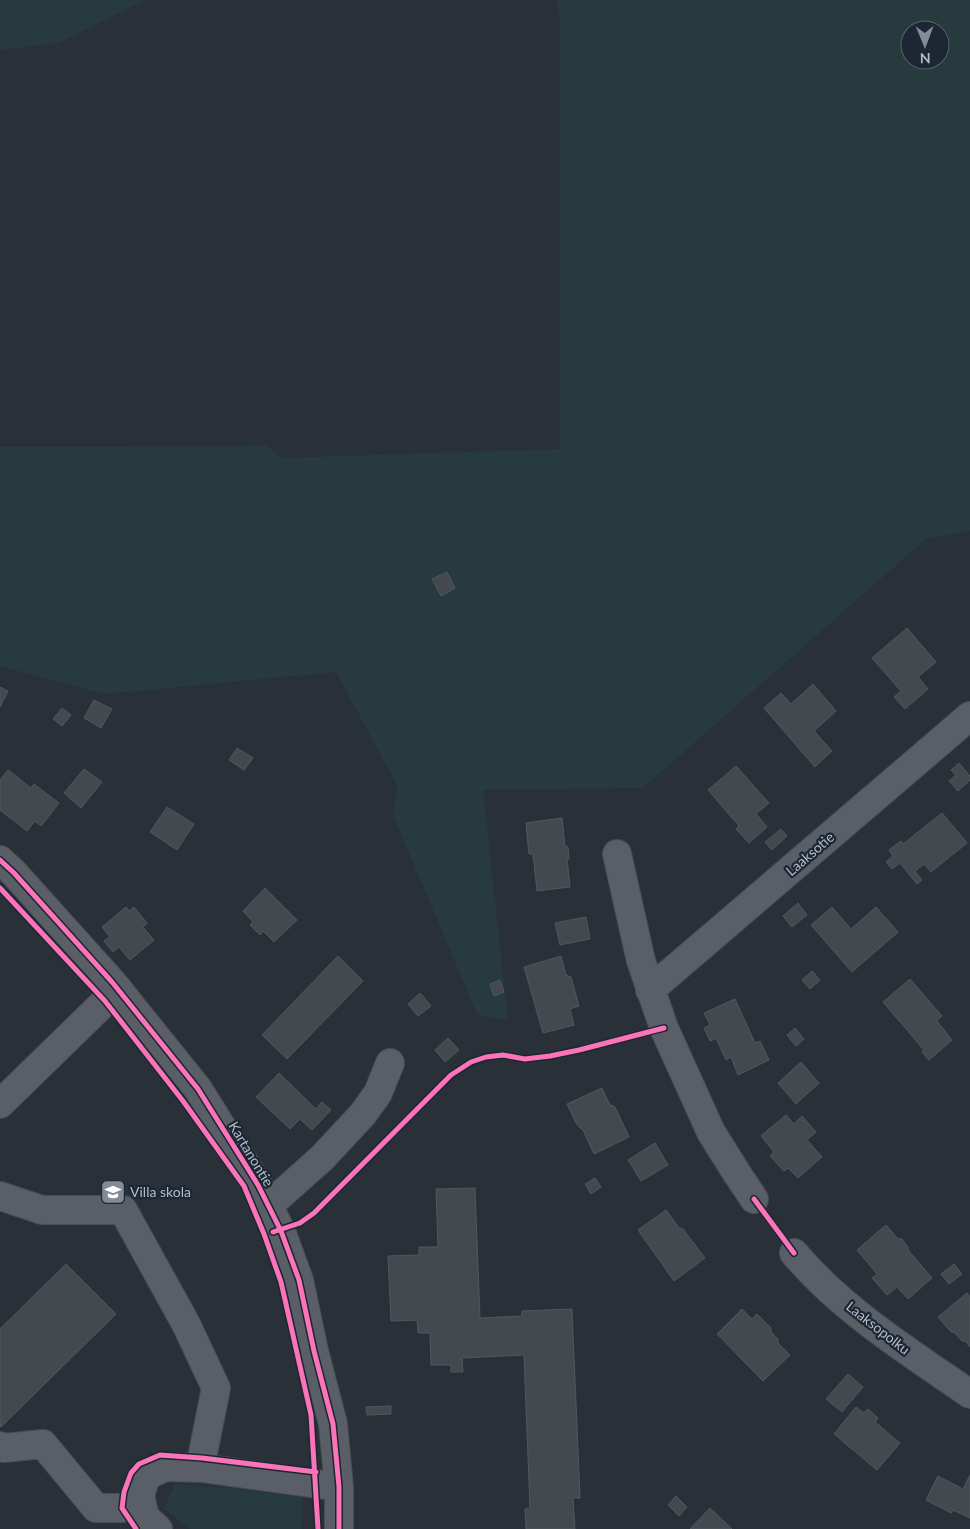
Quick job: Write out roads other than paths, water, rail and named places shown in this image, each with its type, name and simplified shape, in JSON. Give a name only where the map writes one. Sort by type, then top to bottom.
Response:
[{"type":"street","name":"Laaksotie","points":[[650,990],[970,716]]},
{"type":"street","points":[[617,854],[641,961],[664,1028],[711,1132],[754,1199]]},
{"type":"street","name":"Kartanontie","points":[[0,860],[14,873],[118,989],[198,1089],[258,1185],[281,1231],[299,1280],[314,1351],[333,1424],[339,1488],[339,1529]]},
{"type":"street","points":[[0,1104],[118,989]]},
{"type":"street","points":[[268,1206],[322,1158],[363,1114],[378,1093],[390,1063]]},
{"type":"street","points":[[0,1196],[42,1210],[123,1210],[186,1324],[216,1388],[202,1458]]},
{"type":"street","name":"Laaksopolku","points":[[794,1253],[804,1266],[837,1296],[888,1337],[970,1394]]},
{"type":"street","points":[[0,1446],[4,1448],[43,1444],[96,1508],[122,1508]]},
{"type":"street","points":[[158,1529],[145,1517],[140,1496],[146,1476],[165,1467],[202,1468],[339,1488]]},
{"type":"place","name":"Villa skola","points":[[113,1192]]}]
